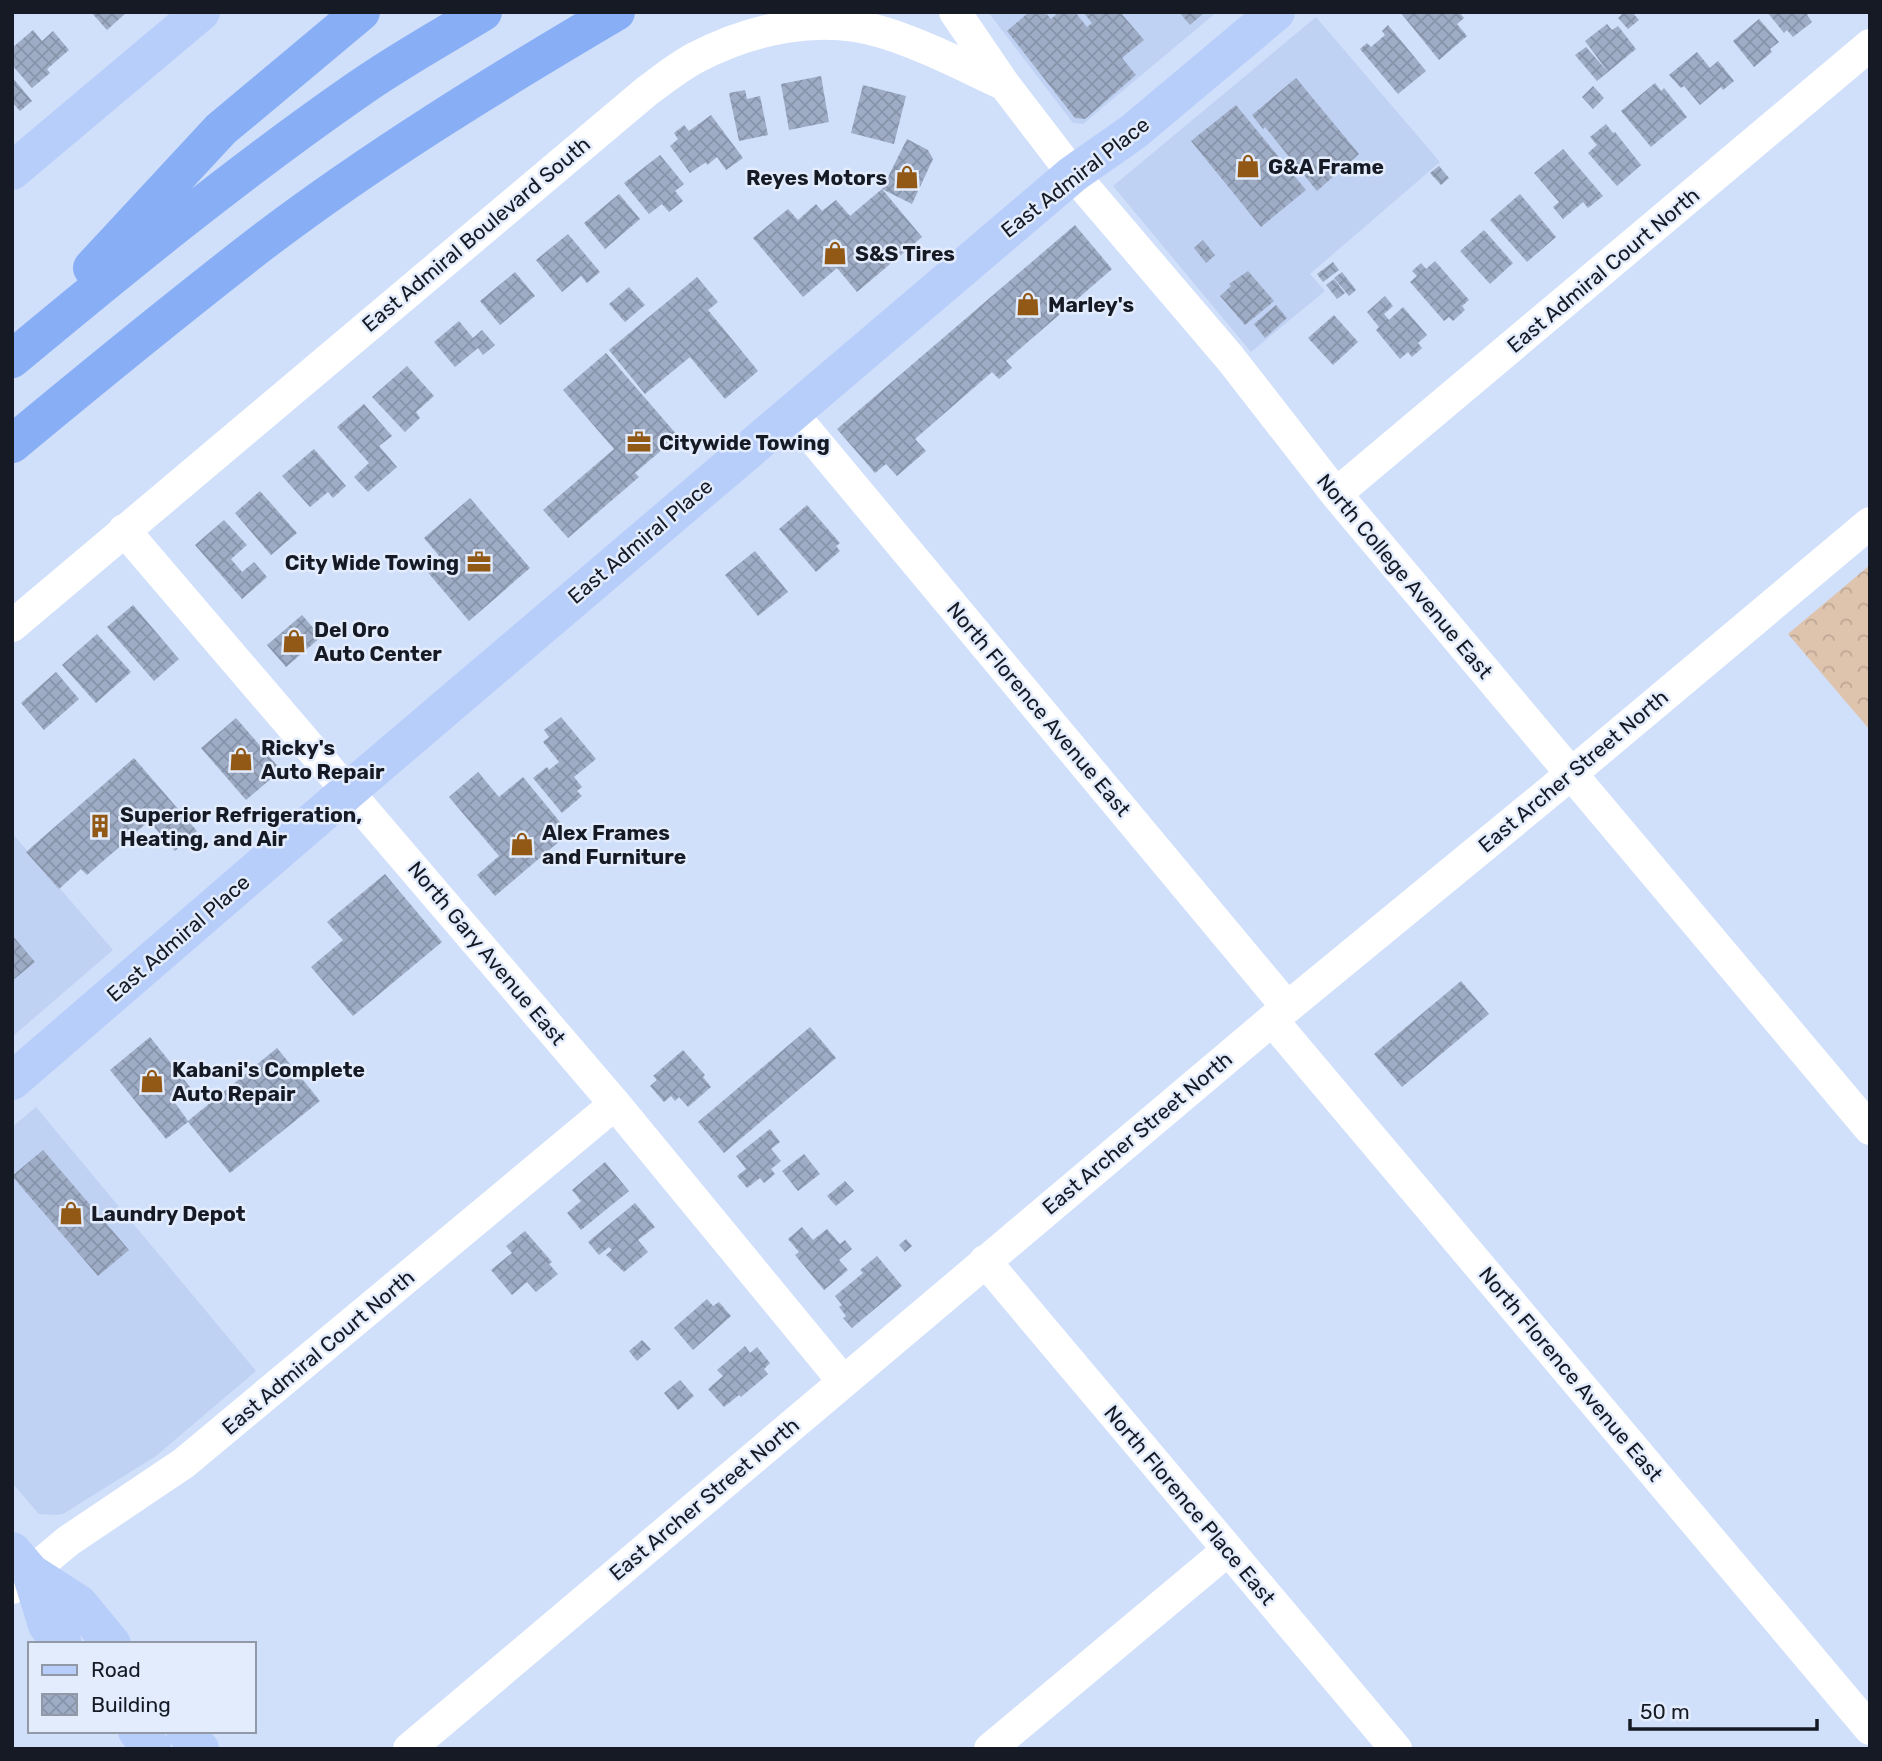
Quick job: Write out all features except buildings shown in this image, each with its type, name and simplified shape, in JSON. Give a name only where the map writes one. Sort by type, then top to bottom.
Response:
[{"type":"highway","points":[[12,357],[221,129],[361,12]]},
{"type":"highway","points":[[12,357],[130,262],[341,102],[483,12]]},
{"type":"highway","points":[[12,444],[262,243],[390,152],[493,85],[616,12]]},
{"type":"main road","points":[[12,171],[201,12]]},
{"type":"main road","name":"East Admiral Place","points":[[12,1081],[791,412],[1073,174],[1133,132],[1276,12]]},
{"type":"main road","points":[[18,1571],[47,1625],[61,1642]]},
{"type":"main road","points":[[18,1571],[79,1604],[110,1642]]},
{"type":"main road","points":[[139,1733],[152,1749]]},
{"type":"main road","points":[[187,1733],[200,1749]]},
{"type":"street","name":"North College Avenue East","points":[[955,12],[1003,84],[1073,174],[1230,358],[1336,494],[1870,1129]]},
{"type":"street","name":"East Admiral Boulevard South","points":[[12,626],[647,91],[693,59],[750,34],[789,26],[831,24],[883,32],[1003,84]]},
{"type":"street","name":"East Admiral Court North","points":[[1336,494],[1870,45]]},
{"type":"street","name":"North Florence Avenue East","points":[[791,412],[1280,1013],[1870,1729]]},
{"type":"street","name":"East Archer Street North","points":[[409,1749],[1280,1013],[1870,523]]},
{"type":"street","name":"North Gary Avenue East","points":[[124,530],[615,1104],[843,1381]]},
{"type":"street","name":"East Admiral Court North","points":[[18,1571],[68,1541],[184,1463],[615,1104]]},
{"type":"street","name":"North Florence Place East","points":[[985,1261],[1396,1749]]},
{"type":"street","points":[[990,1749],[1228,1550]]},
{"type":"shaded area","points":[[988,12],[1217,12],[1083,124],[1073,123]]},
{"type":"shaded area","points":[[1316,17],[1440,162],[1310,274],[1325,291],[1251,352],[1113,186]]},
{"type":"shaded area","points":[[12,833],[113,950],[12,1037]]},
{"type":"shaded area","points":[[36,1107],[256,1371],[156,1456],[63,1514],[56,1515],[39,1514],[12,1483],[12,1127]]},
{"type":"green space","points":[[1870,565],[1870,730],[1788,634]]},
{"type":"place","name":"G&A Frame","points":[[1248,166]]},
{"type":"place","name":"Reyes Motors","points":[[907,177]]},
{"type":"place","name":"S&S Tires","points":[[835,253]]},
{"type":"place","name":"Marley's","points":[[1028,304]]},
{"type":"place","name":"Citywide Towing","points":[[639,442]]},
{"type":"place","name":"City Wide Towing","points":[[479,562]]},
{"type":"place","name":"Del Oro Auto Center","points":[[294,641]]},
{"type":"place","name":"Ricky's Auto Repair","points":[[241,759]]},
{"type":"place","name":"Superior Refrigeration, Heating, and Air","points":[[100,826]]},
{"type":"place","name":"Alex Frames and Furniture","points":[[522,844]]},
{"type":"place","name":"Kabani's Complete Auto Repair","points":[[152,1081]]},
{"type":"place","name":"Laundry Depot","points":[[71,1213]]}]
